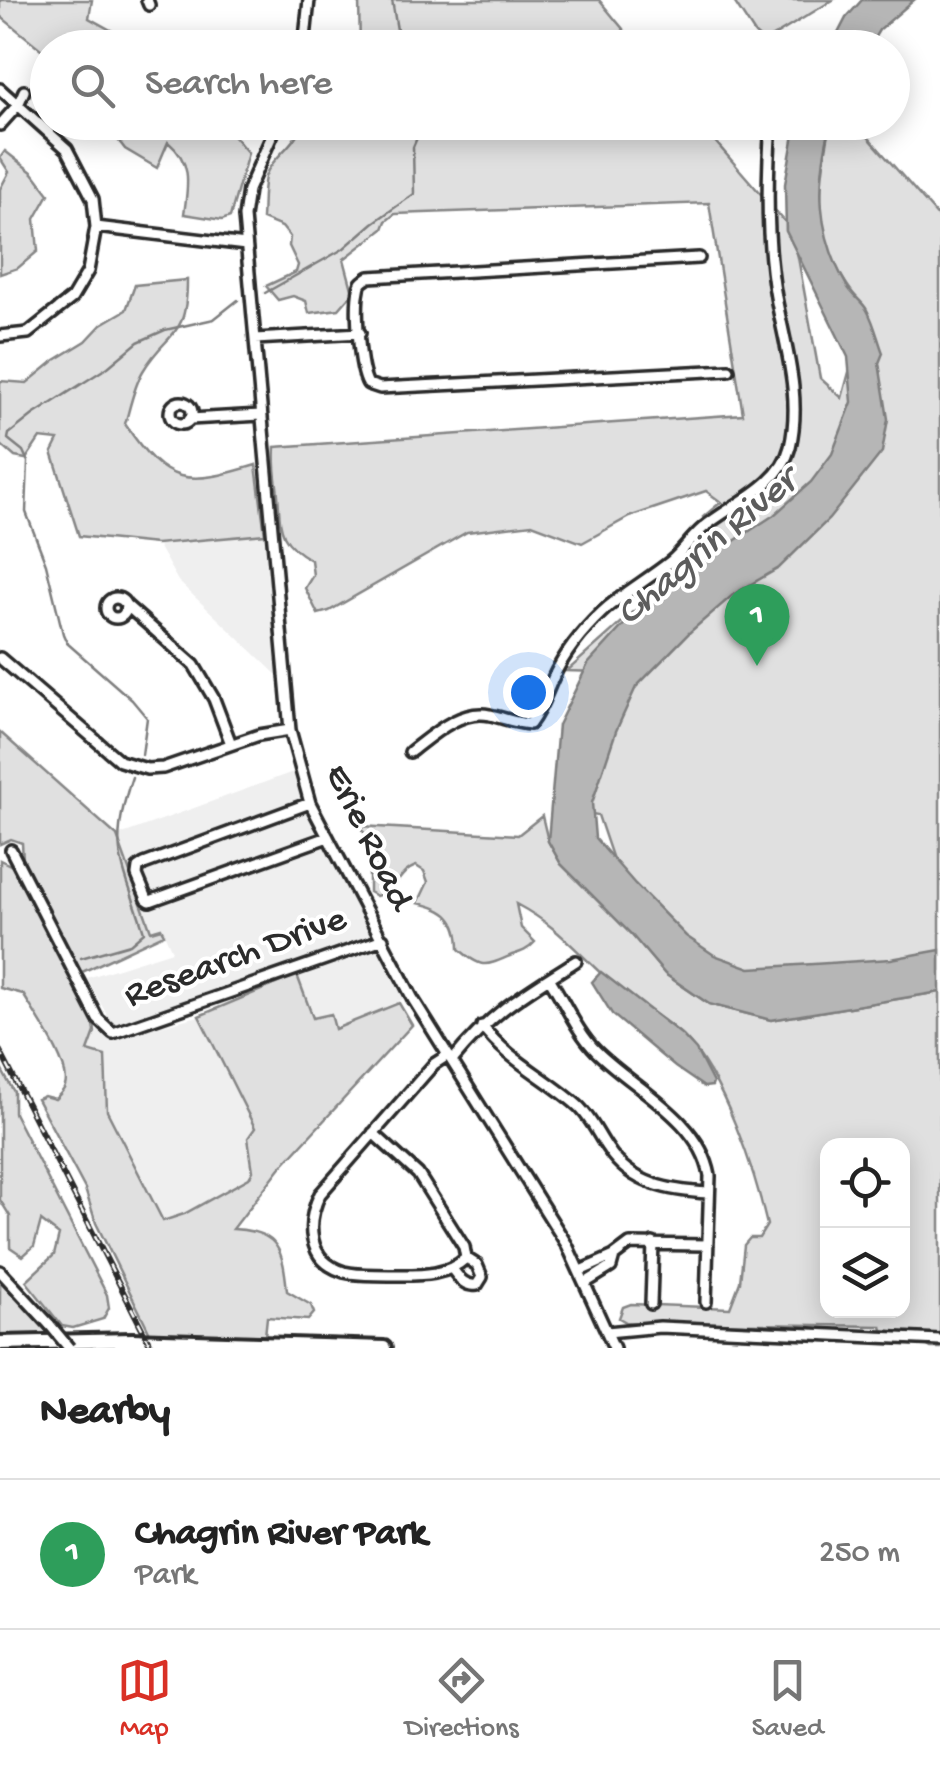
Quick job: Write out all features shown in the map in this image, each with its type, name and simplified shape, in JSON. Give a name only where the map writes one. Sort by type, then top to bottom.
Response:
[{"type":"highway","points":[[0,1344],[132,1340],[384,1348]]},
{"type":"street","points":[[306,30],[309,0]]},
{"type":"street","points":[[0,89],[30,115]]},
{"type":"street","points":[[0,125],[24,91]]},
{"type":"street","points":[[0,336],[28,333],[72,298],[88,271],[96,227],[93,199],[67,149],[57,140]]},
{"type":"street","name":"Erie Road","points":[[270,140],[248,190],[244,218],[290,730],[310,803],[413,998],[552,1220],[614,1348]]},
{"type":"street","points":[[410,752],[470,714],[530,724],[575,642],[608,606],[674,558],[702,529],[749,496],[782,464],[790,448],[794,405],[789,348],[771,261],[770,140]]},
{"type":"street","points":[[96,227],[246,245]]},
{"type":"street","points":[[699,258],[368,277],[359,287],[364,378],[380,388],[729,370]]},
{"type":"street","points":[[254,340],[360,333]]},
{"type":"street","points":[[190,419],[261,415]]},
{"type":"street","points":[[126,605],[194,664],[214,699],[231,744]]},
{"type":"street","points":[[0,658],[120,761],[135,767],[163,768],[259,734],[290,730]]},
{"type":"street","points":[[310,803],[144,864],[136,875],[146,899],[150,901],[328,837]]},
{"type":"street","name":"Research Drive","points":[[10,850],[108,1032],[119,1032],[383,939]]},
{"type":"street","points":[[466,1258],[454,1270],[419,1275],[343,1272],[327,1263],[310,1236],[314,1206],[320,1194],[434,1064],[510,1001],[576,961]]},
{"type":"street","points":[[549,978],[596,1050],[677,1117],[709,1167],[706,1302]]},
{"type":"street","points":[[482,1026],[502,1050],[580,1108],[624,1168],[666,1190],[710,1193]]},
{"type":"street","points":[[373,1133],[418,1174],[464,1246],[466,1258],[481,1271],[481,1281],[477,1285],[466,1284],[454,1270]]},
{"type":"street","points":[[651,1304],[653,1242]]},
{"type":"street","points":[[580,1271],[630,1244],[708,1245]]},
{"type":"street","points":[[585,1283],[611,1267],[614,1256]]},
{"type":"street","points":[[0,1271],[69,1348]]},
{"type":"street","points":[[606,1332],[660,1327],[940,1340]]},
{"type":"shaded area","points":[[0,0],[92,0],[89,18],[111,30],[30,30],[30,40],[0,16]]},
{"type":"shaded area","points":[[359,0],[599,0],[624,30],[360,30]]},
{"type":"shaded area","points":[[733,0],[833,0],[784,30],[752,30]]},
{"type":"shaded area","points":[[862,0],[914,0],[879,30],[840,30]]},
{"type":"shaded area","points":[[118,140],[237,140],[248,153],[230,217],[222,220],[184,214],[185,166],[168,142],[157,168],[125,149]]},
{"type":"shaded area","points":[[293,140],[714,140],[786,223],[797,252],[820,378],[842,398],[866,309],[835,265],[822,221],[822,175],[828,140],[871,140],[940,219],[940,970],[777,1014],[627,901],[598,815],[565,809],[602,672],[567,671],[714,540],[703,517],[721,502],[706,491],[629,517],[582,543],[532,524],[467,532],[318,614],[305,588],[313,575],[311,560],[290,545],[282,529],[275,447],[743,414],[709,203],[395,214],[383,229],[344,259],[353,293],[339,309],[309,313],[306,301],[293,296],[278,300],[266,286],[296,272],[298,265],[289,246],[290,237],[282,227],[262,219],[268,170]]},
{"type":"shaded area","points":[[793,140],[828,140],[821,186],[824,226],[837,266],[849,289],[867,310],[883,353],[879,363],[888,419],[882,452],[829,519],[779,568],[734,594],[636,687],[616,731],[592,803],[595,838],[686,936],[714,955],[750,968],[891,959],[940,950],[940,992],[771,1020],[709,1004],[665,974],[561,864],[548,841],[558,725],[588,664],[650,596],[774,515],[811,482],[832,454],[852,402],[848,357],[786,231],[785,184]]},
{"type":"shaded area","points":[[5,151],[33,173],[49,194],[35,219],[38,251],[18,268],[0,274],[0,189],[9,172],[0,158]]},
{"type":"shaded area","points":[[187,280],[180,325],[143,371],[125,424],[153,460],[180,476],[212,476],[256,465],[265,534],[156,544],[79,536],[52,452],[58,440],[40,438],[26,459],[15,457],[0,444],[0,381],[27,383],[126,310],[135,285]]},
{"type":"shaded area","points":[[265,534],[279,677],[178,581],[157,544]]},
{"type":"shaded area","points":[[0,732],[117,836],[151,931],[161,928],[164,934],[80,973],[23,860],[22,843],[11,839],[0,844]]},
{"type":"shaded area","points":[[293,772],[377,937],[115,1030],[87,978],[172,951],[162,928],[151,932],[117,836]]},
{"type":"shaded area","points":[[542,816],[548,841],[561,864],[665,974],[709,1004],[771,1020],[940,992],[940,1348],[931,1348],[906,1333],[882,1330],[881,1326],[626,1322],[619,1318],[623,1307],[631,1304],[730,1308],[740,1282],[744,1245],[750,1238],[759,1238],[767,1225],[746,1152],[712,1075],[675,1029],[614,985],[553,929],[516,904],[521,928],[535,942],[522,952],[484,964],[459,949],[457,930],[444,912],[418,903],[428,882],[424,871],[416,866],[384,893],[376,896],[369,892],[369,870],[379,852],[359,826],[518,835]]},
{"type":"shaded area","points":[[0,860],[12,866],[94,1023],[88,1051],[105,1056],[107,1111],[163,1221],[184,1214],[249,1178],[253,1171],[248,1138],[255,1128],[199,1016],[297,975],[313,1018],[331,1014],[335,1029],[399,1003],[412,1025],[280,1168],[233,1229],[260,1234],[276,1245],[287,1291],[311,1305],[314,1313],[308,1320],[267,1317],[265,1336],[151,1335],[96,1223],[85,1189],[37,1099],[55,1099],[64,1088],[66,1077],[58,1053],[23,994],[0,988]]},
{"type":"shaded area","points":[[380,941],[408,997],[335,1029],[313,1019],[295,972]]},
{"type":"shaded area","points":[[601,972],[681,1034],[696,1050],[712,1086],[704,1087],[675,1067],[612,1014],[592,982]]},
{"type":"shaded area","points":[[199,1016],[255,1129],[253,1171],[249,1178],[184,1214],[163,1221],[107,1111],[105,1056],[88,1051],[89,1043],[99,1029],[119,1036]]},
{"type":"shaded area","points":[[0,1067],[14,1092],[14,1113],[107,1295],[109,1308],[103,1319],[73,1328],[62,1326],[26,1281],[54,1255],[59,1235],[41,1221],[34,1246],[23,1256],[10,1247],[10,1216],[0,1200]]},
{"type":"shaded area","points":[[0,1275],[52,1335],[0,1337]]},
{"type":"waterway","points":[[392,0],[397,30]]},
{"type":"waterway","points":[[265,293],[343,249],[414,194],[416,140]]},
{"type":"waterway","points":[[142,755],[147,718],[67,643],[63,634],[46,564],[26,512],[28,462],[23,451],[8,439],[9,434],[138,342],[165,330],[214,319],[238,300]]},
{"type":"waterway","points":[[81,958],[130,944],[144,932],[124,872],[119,840],[132,777]]},
{"type":"railway","points":[[0,1051],[152,1348]]},
{"type":"place","name":"Chagrin River Park","points":[[757,666]]},
{"type":"water label","name":"Chagrin River","points":[[708,549]]}]
